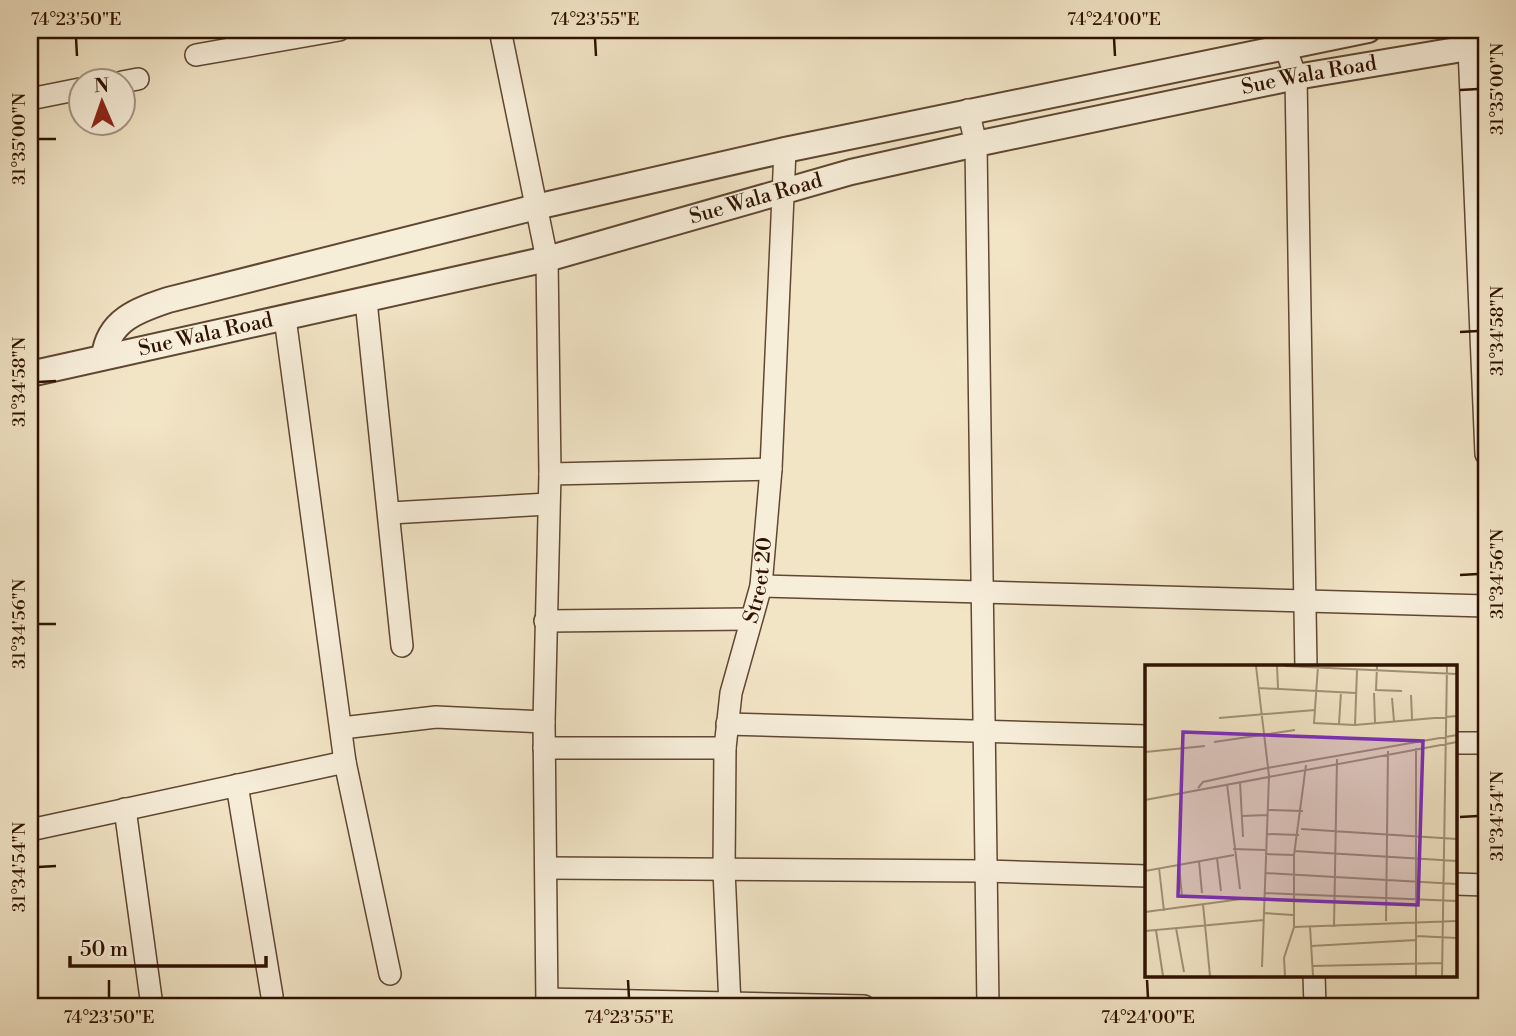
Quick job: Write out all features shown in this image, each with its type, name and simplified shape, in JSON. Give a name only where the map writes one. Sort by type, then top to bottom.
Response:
[{"type":"street","points":[[197,55],[339,30]]},
{"type":"street","points":[[500,30],[547,260],[550,474],[544,722],[547,1003],[864,1006]]},
{"type":"street","points":[[104,357],[105,346],[116,326],[136,310],[536,207],[785,150],[968,110],[1368,30]]},
{"type":"street","points":[[1478,46],[1486,454]]},
{"type":"street","name":"Sue Wala Road","points":[[30,374],[547,260],[783,191],[976,144],[1296,78],[1478,46]]},
{"type":"street","points":[[1285,47],[1296,78],[1306,665]]},
{"type":"street","points":[[30,99],[66,92]]},
{"type":"street","points":[[968,110],[976,144],[988,1006]]},
{"type":"street","name":"Street 20","points":[[730,1006],[724,870],[725,748],[731,693],[761,586],[771,469],[785,150]]},
{"type":"street","points":[[366,301],[402,646]]},
{"type":"street","points":[[285,318],[345,762],[390,974]]},
{"type":"street","points":[[550,474],[771,469]]},
{"type":"street","points":[[390,513],[548,504]]},
{"type":"street","points":[[761,586],[984,590],[1486,606]]},
{"type":"street","points":[[545,621],[751,620]]},
{"type":"street","points":[[342,728],[436,717],[544,722]]},
{"type":"street","points":[[727,724],[1145,736]]},
{"type":"street","points":[[1456,743],[1486,743]]},
{"type":"street","points":[[544,748],[725,748]]},
{"type":"street","points":[[30,830],[345,762]]},
{"type":"street","points":[[237,785],[272,996]]},
{"type":"street","points":[[125,809],[152,1006]]},
{"type":"street","points":[[547,869],[986,871],[1145,876]]},
{"type":"street","points":[[1456,884],[1486,885]]},
{"type":"street","points":[[1314,976],[1315,1006]]}]
